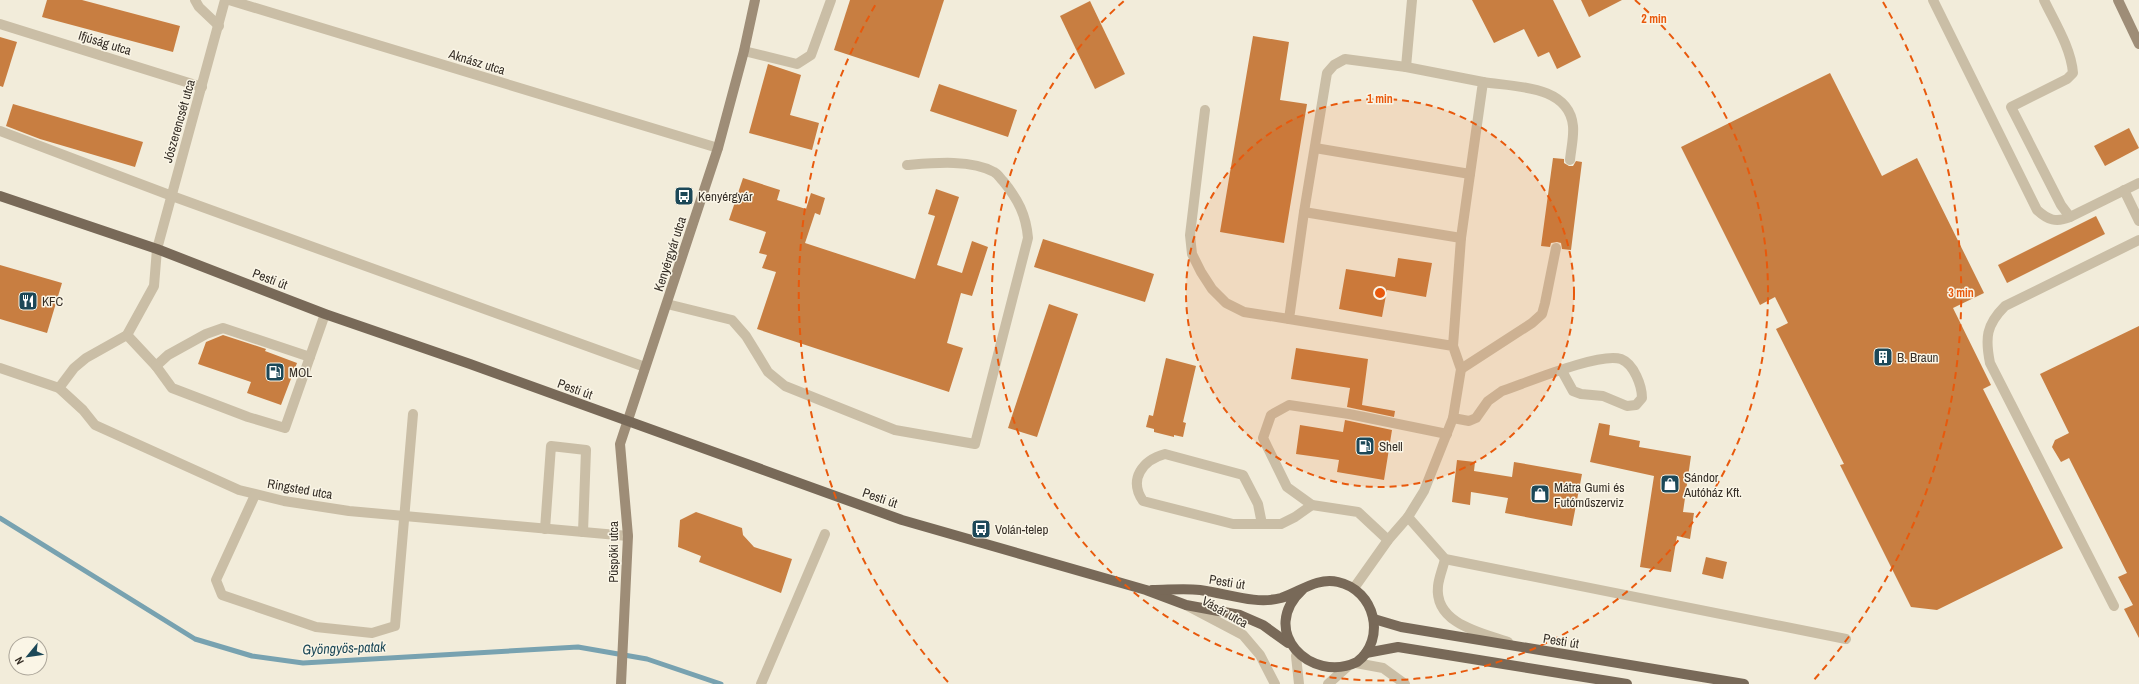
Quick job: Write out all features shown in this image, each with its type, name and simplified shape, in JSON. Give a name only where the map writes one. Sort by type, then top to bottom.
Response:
[{"type":"main road","name":"Pesti út","points":[[0,196],[157,249],[325,314],[470,364],[902,520],[1146,590],[1186,605],[1240,615],[1263,625],[1288,643]]},
{"type":"main road","name":"Pesti út","points":[[1146,590],[1198,590],[1258,600],[1280,598],[1303,590],[1315,583],[1328,581],[1337,582],[1354,588],[1367,601],[1374,619],[1373,636],[1366,652],[1351,665],[1326,671],[1316,669],[1296,656],[1288,643],[1284,628],[1287,611],[1291,603],[1303,590]]},
{"type":"main road","name":"Pesti út","points":[[1374,619],[1401,627],[1744,684]]},
{"type":"main road","points":[[1366,652],[1398,647],[1627,684]]},
{"type":"street","points":[[196,0],[199,7],[219,26]]},
{"type":"street","name":"Jószerencsét utca","points":[[127,335],[154,286],[157,249],[225,0]]},
{"type":"street","name":"Aknász utca","points":[[229,0],[718,148]]},
{"type":"street","name":"Kenyérgyár utca","points":[[628,421],[718,148],[744,51],[755,0]]},
{"type":"street","points":[[744,51],[797,64],[811,55],[831,0]]},
{"type":"street","points":[[1406,67],[1412,0]]},
{"type":"street","points":[[1933,0],[2037,210],[2044,217],[2054,221],[2070,217],[2139,183]]},
{"type":"street","points":[[2044,0],[2065,44],[2072,62],[2073,73],[2067,79],[2011,107],[2061,205],[2070,217]]},
{"type":"street","points":[[2118,0],[2139,44]]},
{"type":"street","name":"Ifjúság utca","points":[[0,24],[202,87]]},
{"type":"street","points":[[1289,319],[1304,212],[1327,73],[1334,65],[1345,59],[1406,67],[1550,94],[1561,101],[1569,111],[1573,126],[1570,160]]},
{"type":"street","points":[[1354,588],[1388,540],[1408,517],[1424,491],[1453,418],[1461,369],[1453,346],[1460,238],[1483,82]]},
{"type":"street","points":[[1205,110],[1190,235],[1192,254],[1212,289],[1226,302],[1244,312],[1453,346]]},
{"type":"street","points":[[0,131],[172,196],[645,367]]},
{"type":"street","points":[[1315,148],[1470,174]]},
{"type":"street","points":[[667,304],[732,320],[746,336],[768,372],[785,386],[895,430],[975,444],[1028,238],[1026,219],[1020,204],[995,172],[976,167],[943,162],[906,165]]},
{"type":"street","points":[[2124,190],[2139,221]]},
{"type":"street","points":[[1304,212],[1460,238]]},
{"type":"street","points":[[2114,606],[1990,364],[1987,349],[1988,334],[1993,318],[2004,306],[2139,240]]},
{"type":"street","points":[[1461,369],[1532,323],[1542,314],[1556,248]]},
{"type":"street","points":[[59,388],[74,368],[86,358],[127,335],[156,366],[172,388],[248,417],[285,428],[325,314]]},
{"type":"street","points":[[156,366],[168,355],[223,328],[310,357]]},
{"type":"street","points":[[1453,418],[1469,421],[1476,418],[1494,396],[1586,362],[1610,358],[1622,360],[1630,367],[1642,389],[1642,398],[1636,405],[1627,406],[1603,396],[1581,394],[1573,391],[1562,371]]},
{"type":"street","name":"Ringsted utca","points":[[0,368],[59,388],[83,410],[95,425],[239,490],[255,495],[348,511],[628,536]]},
{"type":"street","points":[[1388,540],[1358,512],[1312,505],[1287,487],[1263,438],[1271,415],[1289,405],[1349,414],[1447,434]]},
{"type":"street","points":[[255,495],[216,580],[222,595],[316,627],[372,633],[395,626],[412,414]]},
{"type":"street","name":"Püspöki utca","points":[[621,681],[628,536],[620,444],[628,421]]},
{"type":"street","points":[[545,529],[551,446],[586,450],[583,532]]},
{"type":"street","points":[[1262,524],[1258,504],[1243,475],[1165,454],[1155,457],[1147,462],[1138,477],[1136,485],[1138,493],[1143,501],[1233,524],[1262,524],[1281,524],[1295,517],[1312,505]]},
{"type":"street","points":[[1408,517],[1445,559],[1846,639]]},
{"type":"street","points":[[761,681],[825,534]]},
{"type":"street","points":[[1445,559],[1438,588],[1442,607],[1455,623],[1525,648]]},
{"type":"street","name":"Vásár utca","points":[[1186,605],[1243,635],[1260,655],[1274,684]]},
{"type":"street","points":[[1296,656],[1299,684]]},
{"type":"street","points":[[1328,684],[1351,665],[1383,668],[1404,684]]},
{"type":"building","points":[[47,0],[82,0],[180,26],[173,52],[42,17]]},
{"type":"building","points":[[850,0],[944,0],[919,78],[834,50]]},
{"type":"building","points":[[1472,0],[1553,0],[1581,57],[1557,69],[1549,52],[1538,57],[1524,29],[1494,43]]},
{"type":"building","points":[[1581,0],[1622,0],[1589,17]]},
{"type":"building","points":[[1090,1],[1125,74],[1095,89],[1060,16]]},
{"type":"building","points":[[1253,36],[1289,42],[1280,100],[1307,104],[1284,243],[1220,232]]},
{"type":"building","points":[[0,37],[17,42],[3,87],[0,86]]},
{"type":"building","points":[[768,64],[801,75],[790,115],[819,123],[812,150],[749,133]]},
{"type":"building","name":"B. Braun","points":[[1830,73],[1882,176],[1917,158],[1984,293],[1953,308],[1991,385],[1983,389],[2063,548],[1937,610],[1911,607],[1840,465],[1844,464],[1776,329],[1788,323],[1775,297],[1760,305],[1681,147]]},
{"type":"building","points":[[939,84],[1017,110],[1008,137],[930,111]]},
{"type":"building","points":[[13,104],[143,142],[135,167],[40,139],[6,126]]},
{"type":"building","points":[[2129,128],[2139,148],[2105,166],[2094,146]]},
{"type":"building","points":[[1553,158],[1564,159],[1564,163],[1569,166],[1573,166],[1576,161],[1582,162],[1571,250],[1562,249],[1561,243],[1557,242],[1551,243],[1550,247],[1541,246]]},
{"type":"building","points":[[743,178],[780,190],[777,200],[806,209],[811,193],[825,198],[820,215],[815,213],[805,243],[915,279],[935,216],[928,214],[936,189],[959,197],[937,265],[962,273],[972,241],[988,247],[972,296],[961,293],[947,343],[963,348],[949,392],[757,329],[776,272],[762,268],[767,255],[759,253],[766,232],[729,220]]},
{"type":"building","points":[[2096,216],[2105,234],[2007,283],[1998,265]]},
{"type":"building","points":[[1043,239],[1154,274],[1145,302],[1034,267]]},
{"type":"building","points":[[1398,258],[1432,263],[1426,297],[1387,290],[1382,317],[1339,309],[1346,269],[1395,277]]},
{"type":"building","name":"KFC","points":[[0,265],[62,283],[47,333],[0,319]]},
{"type":"building","points":[[1049,304],[1078,314],[1037,437],[1008,428]]},
{"type":"building","points":[[2139,326],[2139,638],[2124,609],[2133,605],[2118,577],[2127,573],[2069,458],[2061,462],[2052,447],[2055,440],[2069,433],[2040,374]]},
{"type":"building","points":[[223,335],[266,349],[265,351],[297,363],[281,405],[247,393],[251,382],[198,364],[206,342]]},
{"type":"building","points":[[1296,348],[1368,359],[1362,405],[1395,411],[1394,417],[1347,407],[1350,388],[1291,379]]},
{"type":"building","points":[[1166,358],[1196,366],[1183,422],[1186,423],[1183,437],[1174,435],[1174,437],[1154,432],[1154,429],[1146,427],[1149,415],[1153,416]]},
{"type":"building","name":"Shell","points":[[1345,420],[1392,430],[1384,480],[1337,472],[1339,460],[1296,454],[1300,425],[1343,432]]},
{"type":"building","name":"Sándor Autóház Kft.","points":[[1599,423],[1610,425],[1609,435],[1640,441],[1639,447],[1691,456],[1683,512],[1694,513],[1690,539],[1677,536],[1671,572],[1640,567],[1654,476],[1590,462]]},
{"type":"building","points":[[1457,460],[1475,462],[1474,471],[1512,477],[1514,462],[1582,474],[1572,526],[1505,513],[1508,498],[1471,492],[1470,505],[1452,502]]},
{"type":"building","points":[[696,512],[742,528],[743,535],[754,547],[792,559],[781,593],[699,562],[701,556],[678,547],[680,520]]},
{"type":"building","points":[[1706,557],[1727,562],[1723,579],[1702,574]]},
{"type":"waterway","name":"Gyöngyös-patak","points":[[0,518],[195,639],[252,656],[303,663],[578,647],[647,659],[721,684]]},
{"type":"place","name":"Kenyérgyár","points":[[684,196]]},
{"type":"place","name":"KFC","points":[[28,301]]},
{"type":"place","name":"B. Braun","points":[[1883,357]]},
{"type":"place","name":"MOL","points":[[275,372]]},
{"type":"place","name":"Shell","points":[[1365,446]]},
{"type":"place","name":"Sándor Autóház Kft.","points":[[1670,484]]},
{"type":"place","name":"Mátra Gumi és Futóműszerviz","points":[[1540,494]]},
{"type":"place","name":"Volán-telep","points":[[981,529]]}]
